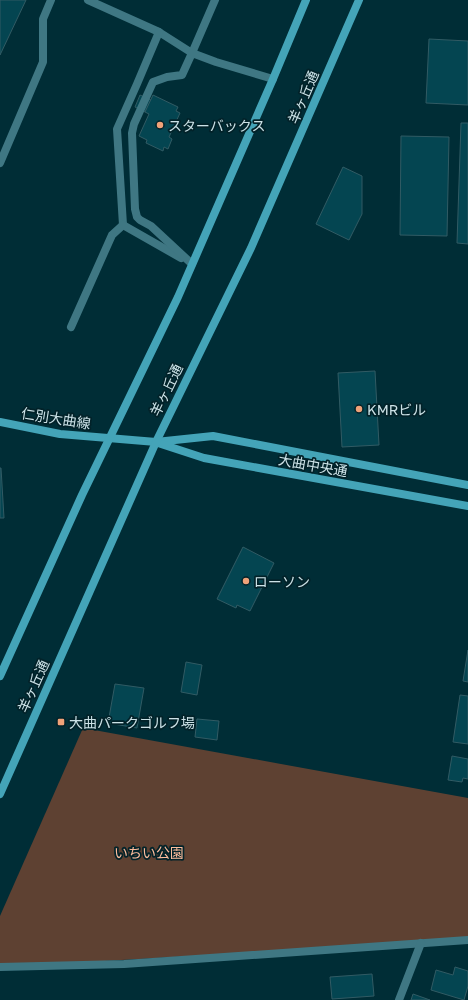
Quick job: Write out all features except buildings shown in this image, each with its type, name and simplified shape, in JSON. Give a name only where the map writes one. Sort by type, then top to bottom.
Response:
[{"type":"main road","points":[[0,676],[82,495],[178,297],[306,0]]},
{"type":"main road","name":"羊ヶ丘通","points":[[0,794],[156,442],[251,248],[359,0]]},
{"type":"main road","name":"仁別大曲線","points":[[0,422],[60,434],[109,438]]},
{"type":"main road","name":"大曲中央通","points":[[109,438],[156,442],[213,436],[468,486]]},
{"type":"main road","name":"大曲中央通","points":[[156,442],[204,458],[468,506]]},
{"type":"street","points":[[0,163],[43,62],[43,19],[51,0]]},
{"type":"street","points":[[88,0],[160,32],[192,52],[216,62],[273,79]]},
{"type":"street","points":[[192,264],[151,226],[142,222],[137,217],[134,196],[132,133],[134,124],[153,82],[167,77],[182,75],[215,0]]},
{"type":"street","points":[[70,327],[112,235],[122,225],[117,129],[160,32]]},
{"type":"street","points":[[122,225],[192,264]]},
{"type":"street","points":[[0,967],[124,964],[421,942],[468,940]]},
{"type":"street","points":[[399,1000],[421,942]]},
{"type":"green space","name":"いちい公園","points":[[83,728],[468,798],[468,940],[0,967],[0,916]]},
{"type":"place","name":"スターバックス","points":[[160,125]]},
{"type":"place","name":"KMRビル","points":[[359,409]]},
{"type":"place","name":"ローソン","points":[[246,581]]},
{"type":"place","name":"大曲パークゴルフ場","points":[[61,722]]}]
